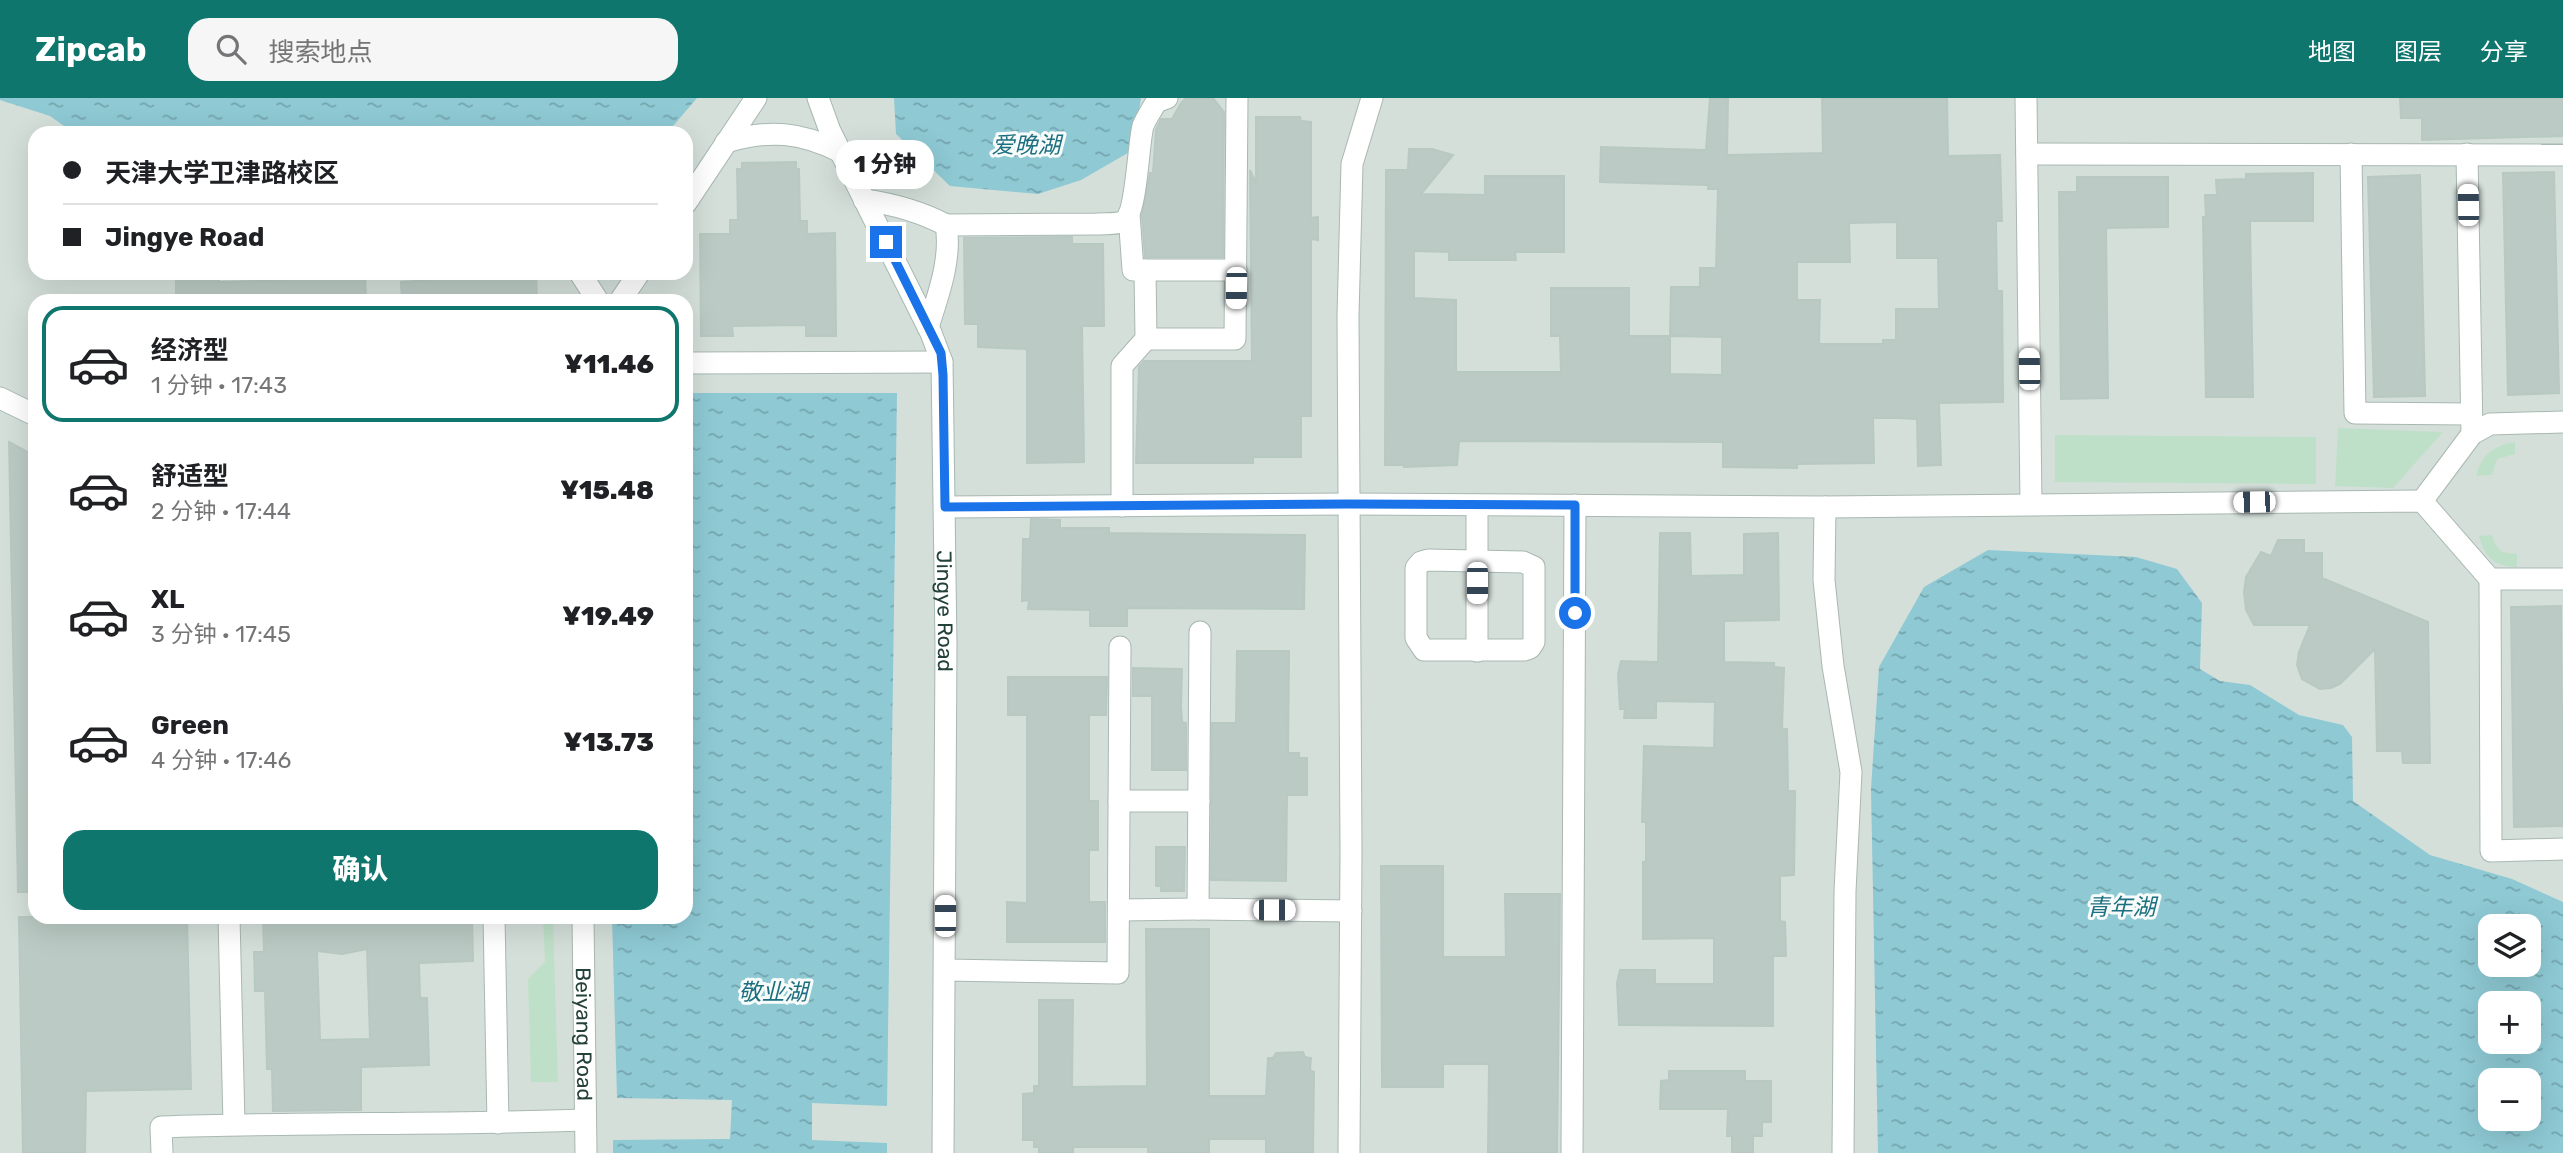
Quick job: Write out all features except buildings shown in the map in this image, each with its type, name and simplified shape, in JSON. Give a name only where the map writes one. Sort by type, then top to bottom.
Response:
[{"type":"street","points":[[693,192],[756,98]]},
{"type":"street","name":"Jingye Road","points":[[818,98],[864,200],[941,353],[945,507],[943,1153]]},
{"type":"street","points":[[1167,98],[1156,102],[1143,125],[1129,214],[1133,270],[1236,270]]},
{"type":"street","points":[[1146,339],[1235,339],[1237,98]]},
{"type":"street","points":[[1349,1153],[1348,316],[1352,164],[1372,98]]},
{"type":"street","points":[[2026,98],[2031,504]]},
{"type":"street","points":[[726,142],[761,134],[787,135],[811,139],[841,152]]},
{"type":"street","points":[[2027,153],[2563,155]]},
{"type":"street","points":[[2351,154],[2355,413],[2471,424],[2563,422]]},
{"type":"street","points":[[2421,501],[2471,424],[2480,281],[2467,154]]},
{"type":"street","points":[[864,200],[897,205],[946,225],[1120,223],[1129,214]]},
{"type":"street","points":[[929,327],[944,271],[948,234],[946,225]]},
{"type":"street","points":[[1122,506],[1122,366],[1146,339],[1145,270]]},
{"type":"street","points":[[693,363],[942,362]]},
{"type":"street","points":[[0,398],[28,412]]},
{"type":"street","points":[[945,507],[1349,504],[1825,507],[2421,501],[2490,579],[2491,851],[2563,849]]},
{"type":"street","points":[[1477,505],[1477,651]]},
{"type":"street","points":[[1572,1153],[1575,505]]},
{"type":"street","points":[[1825,507],[1824,580],[1831,653],[1851,772],[1845,891],[1843,1153]]},
{"type":"street","points":[[1421,562],[1523,562],[1534,567],[1534,642],[1530,648],[1477,651],[1424,650],[1416,638],[1416,568],[1421,562]]},
{"type":"street","points":[[2490,579],[2563,579]]},
{"type":"street","points":[[1198,909],[1200,632]]},
{"type":"street","points":[[945,970],[1118,973],[1119,647]]},
{"type":"street","points":[[1119,801],[1199,801]]},
{"type":"street","points":[[1119,910],[1350,911]]},
{"type":"street","points":[[229,924],[234,1125]]},
{"type":"street","points":[[494,924],[498,1123]]},
{"type":"street","name":"Beiyang Road","points":[[583,924],[586,1153]]},
{"type":"street","points":[[162,1153],[161,1127],[585,1120]]},
{"type":"shaded area","points":[[0,98],[2563,98],[2563,1153],[0,1153]]},
{"type":"green space","points":[[2338,428],[2443,432],[2393,488],[2335,486]]},
{"type":"green space","points":[[2055,435],[2316,437],[2316,484],[2055,482]]},
{"type":"green space","points":[[2515,442],[2515,454],[2497,459],[2492,475],[2476,476],[2481,462],[2489,453],[2500,446]]},
{"type":"green space","points":[[2492,535],[2502,552],[2517,554],[2517,567],[2496,563],[2484,550],[2479,536]]},
{"type":"green space","points":[[543,924],[553,924],[558,1082],[531,1082],[528,979],[545,962]]},
{"type":"water","points":[[697,98],[673,126],[64,126],[50,116],[0,100]]},
{"type":"water","name":"爱晚湖","points":[[894,98],[1141,98],[1133,150],[1081,180],[1038,194],[950,186],[896,134]]},
{"type":"water","name":"敬业湖","points":[[693,393],[897,393],[887,1106],[812,1103],[812,1140],[887,1143],[887,1153],[613,1153],[613,1140],[730,1139],[732,1100],[617,1098],[612,924],[693,924]]},
{"type":"water","name":"青年湖","points":[[1988,550],[2136,557],[2177,569],[2202,603],[2200,669],[2220,681],[2250,685],[2299,715],[2343,725],[2352,737],[2353,801],[2430,855],[2512,879],[2563,902],[2563,1153],[1878,1153],[1871,789],[1879,667],[1924,587]]},
{"type":"route","points":[[886,242],[941,353],[945,507],[1575,505],[1575,613]]}]
